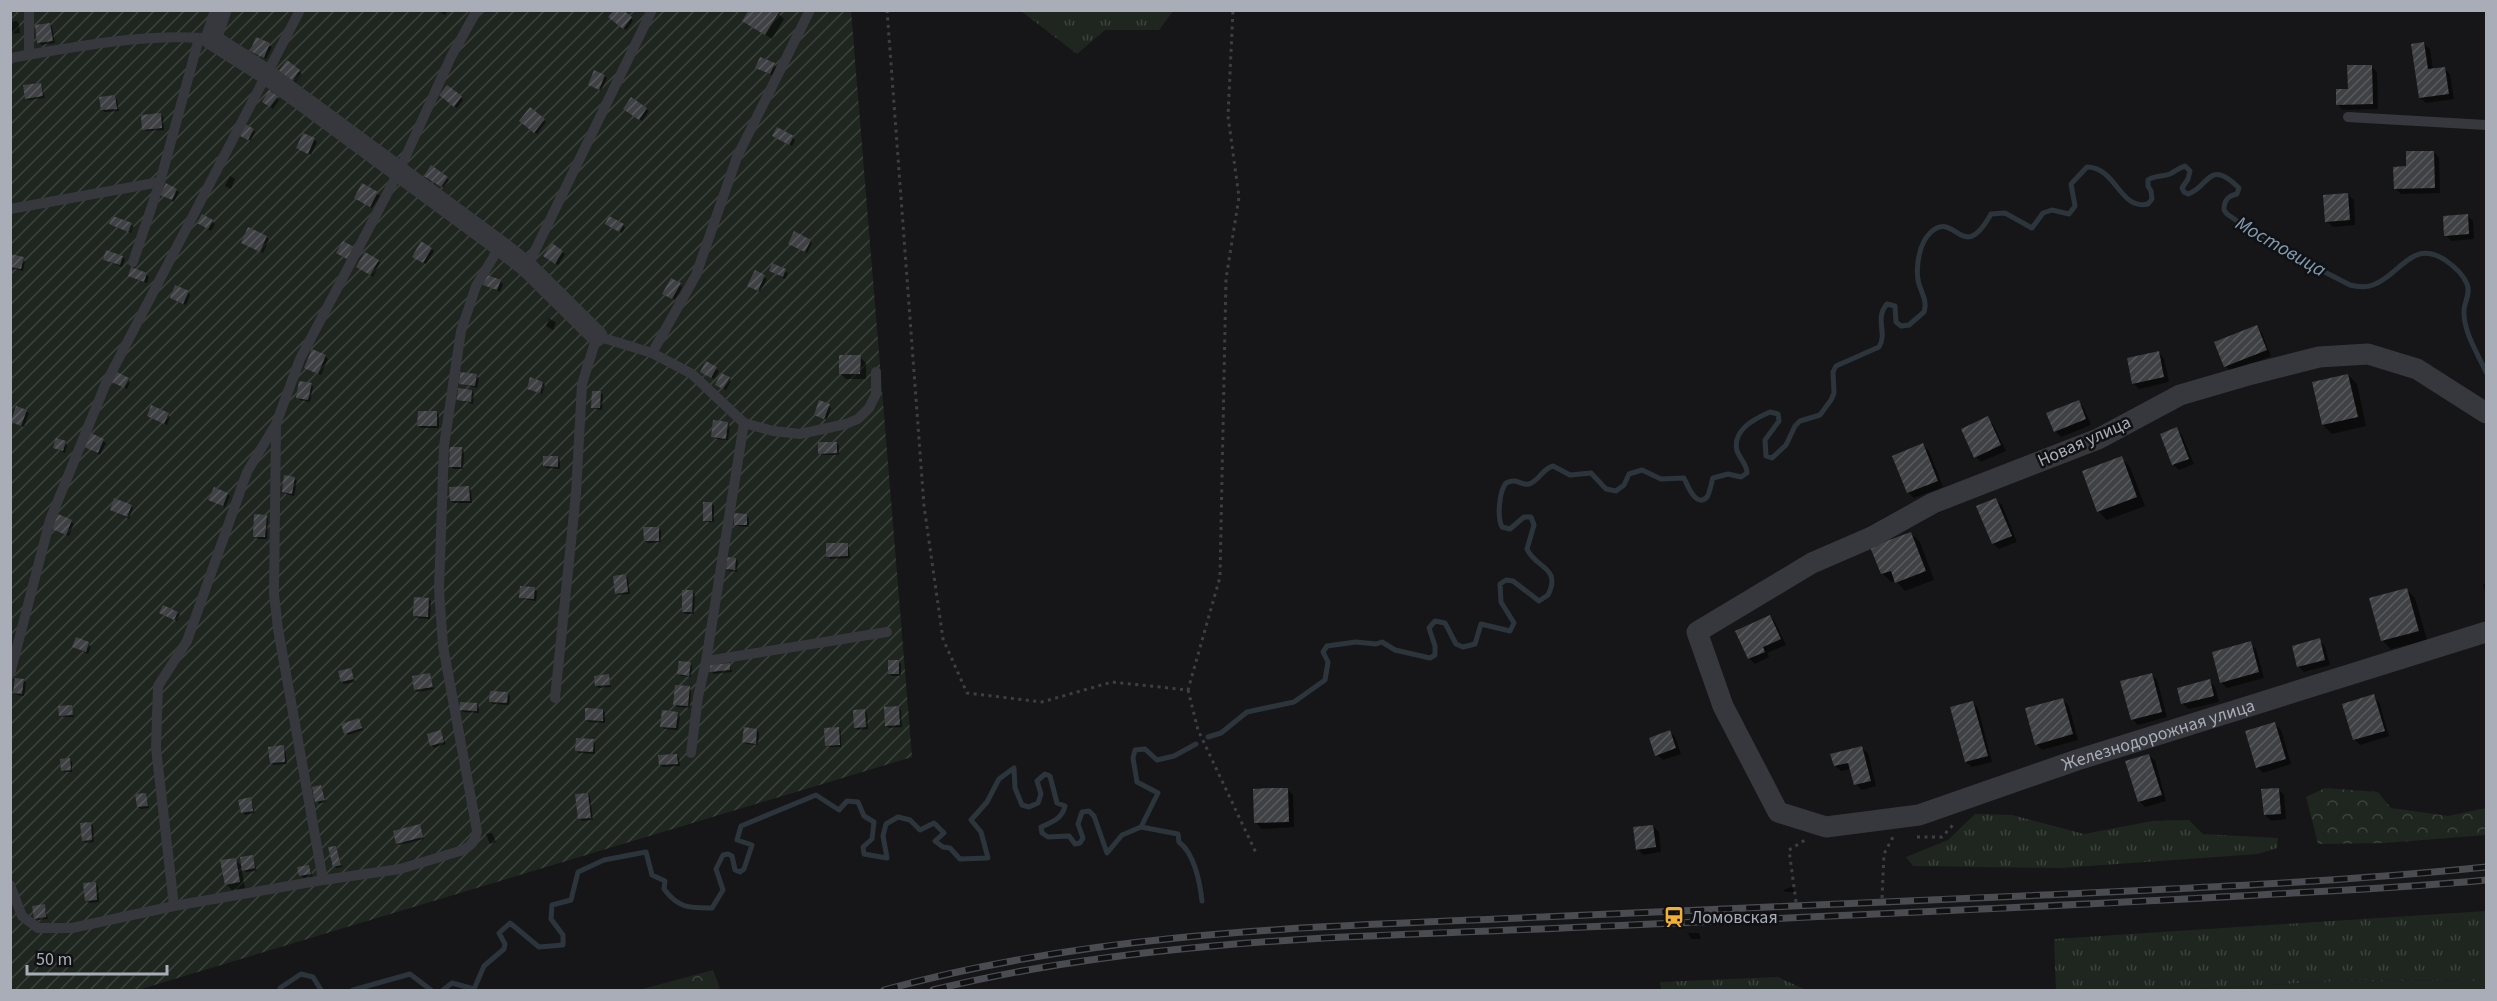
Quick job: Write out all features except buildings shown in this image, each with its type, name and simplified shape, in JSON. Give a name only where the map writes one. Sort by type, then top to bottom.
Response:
[{"type":"street","points":[[221,10],[205,38],[266,74],[500,246],[527,267],[597,336]]},
{"type":"street","name":"Новая улица","points":[[1826,827],[1778,812],[1723,706],[1697,632],[1812,563],[1872,537],[1933,503],[2098,439],[2180,395],[2252,374],[2319,357],[2368,354],[2417,369],[2487,413]]},
{"type":"street","name":"Железнодорожная улица","points":[[1826,827],[1919,815],[2077,760],[2487,632]]},
{"type":"lane","points":[[29,10],[29,55]]},
{"type":"lane","points":[[10,674],[50,520],[106,383],[300,10]]},
{"type":"lane","points":[[174,906],[156,748],[158,686],[187,642],[247,472],[276,424],[300,359],[398,173],[451,57],[477,10]]},
{"type":"lane","points":[[527,267],[652,10]]},
{"type":"lane","points":[[652,353],[696,275],[737,157],[810,10]]},
{"type":"lane","points":[[10,58],[105,43],[174,36],[205,38],[133,262]]},
{"type":"lane","points":[[2348,117],[2487,125]]},
{"type":"lane","points":[[10,210],[160,182]]},
{"type":"lane","points":[[10,885],[22,915],[38,928],[72,928],[174,906],[400,869],[468,848],[476,837],[443,646],[439,589],[444,446],[461,331],[476,286],[500,246]]},
{"type":"lane","points":[[555,698],[576,493],[582,384],[597,336],[652,353],[692,374],[744,423],[773,431],[800,434],[846,424],[858,419],[869,408],[876,394],[876,372]]},
{"type":"lane","points":[[691,753],[698,697],[706,661],[744,423]]},
{"type":"lane","points":[[276,424],[274,594],[278,629],[322,880]]},
{"type":"lane","points":[[706,661],[887,632]]},
{"type":"path","points":[[887,10],[924,506],[943,639],[962,682],[967,693],[1042,702],[1112,682],[1188,690]]},
{"type":"path","points":[[1233,10],[1227,116],[1239,197],[1226,279],[1220,577],[1188,690],[1198,730],[1257,855]]},
{"type":"path","points":[[1789,850],[1796,902]]},
{"type":"path","points":[[1882,898],[1884,854]]},
{"type":"green space","points":[[10,11],[851,11],[912,757],[138,990],[11,990]]},
{"type":"green space","points":[[1021,11],[1173,11],[1159,30],[1105,30],[1077,54]]},
{"type":"green space","points":[[2325,788],[2378,792],[2391,808],[2448,816],[2486,808],[2486,835],[2385,843],[2318,844],[2306,797]]},
{"type":"green space","points":[[1975,814],[2012,815],[2084,834],[2152,821],[2189,820],[2203,834],[2278,838],[2277,848],[2258,854],[2061,868],[1913,866],[1906,857],[1948,840]]},
{"type":"green space","points":[[2486,911],[2486,981],[2360,980],[2176,990],[2056,990],[2054,939]]},
{"type":"green space","points":[[713,970],[720,988],[713,990],[639,990]]},
{"type":"green space","points":[[1778,977],[1806,990],[1661,990],[1660,982]]},
{"type":"green space","points":[[2360,980],[2486,981],[2486,990],[2176,990]]},
{"type":"waterway","name":"Мостовица","points":[[1208,737],[1221,733],[1247,712],[1294,702],[1325,680],[1328,662],[1323,652],[1327,646],[1356,642],[1376,644],[1382,642],[1395,650],[1430,658],[1435,655],[1435,646],[1429,628],[1435,621],[1445,623],[1456,644],[1463,647],[1475,644],[1481,624],[1510,631],[1514,623],[1501,602],[1500,584],[1506,580],[1513,581],[1539,601],[1548,595],[1552,579],[1550,573],[1527,549],[1534,525],[1531,517],[1524,517],[1510,529],[1502,527],[1500,505],[1506,483],[1516,481],[1529,484],[1553,466],[1570,475],[1591,473],[1606,489],[1616,491],[1624,485],[1629,474],[1642,470],[1661,479],[1684,478],[1696,498],[1703,500],[1708,495],[1713,478],[1728,474],[1741,477],[1747,473],[1736,444],[1741,431],[1751,422],[1770,412],[1778,414],[1779,421],[1765,440],[1766,456],[1772,458],[1786,445],[1800,421],[1820,415],[1834,393],[1833,372],[1836,366],[1879,347],[1882,336],[1882,315],[1887,304],[1895,306],[1896,322],[1901,326],[1909,325],[1924,312],[1924,300],[1918,280],[1918,261],[1921,248],[1931,232],[1940,227],[1947,227],[1966,237],[1973,236],[1991,214],[2005,213],[2032,228],[2043,213],[2052,210],[2069,214],[2075,206],[2071,184],[2087,167],[2105,174],[2124,195],[2139,204],[2148,204],[2152,199],[2148,180],[2153,177],[2170,174],[2185,166],[2190,171],[2182,188],[2188,194],[2195,191],[2210,177],[2221,175],[2239,188],[2237,194],[2226,201],[2224,210],[2227,214],[2272,245],[2350,285],[2362,287],[2373,285],[2406,261],[2423,253],[2433,254],[2445,260],[2458,270],[2467,284],[2464,319],[2486,372]]},
{"type":"waterway","name":"Мостовица","points":[[443,990],[452,983],[474,989],[484,966],[504,949],[505,944],[499,933],[510,923],[539,947],[563,945],[563,935],[551,919],[552,905],[571,900],[578,872],[604,860],[646,852],[652,875],[665,881],[664,889],[669,896],[685,906],[712,908],[723,890],[716,869],[723,855],[732,856],[735,870],[740,872],[744,869],[752,845],[737,840],[741,826],[816,795],[839,810],[847,801],[858,802],[864,816],[874,822],[872,839],[863,847],[864,854],[887,858],[883,836],[886,824],[898,817],[910,820],[920,830],[934,823],[944,833],[935,841],[943,847],[950,848],[960,859],[988,858],[981,832],[971,820],[987,802],[999,779],[1014,768],[1015,788],[1022,805],[1029,807],[1038,803],[1041,794],[1037,781],[1045,774],[1050,776],[1057,803],[1065,806],[1059,817],[1041,827],[1042,833],[1048,837],[1069,836],[1075,844],[1080,843],[1083,838],[1078,824],[1082,812],[1089,811],[1094,816],[1107,853],[1122,835],[1141,827],[1158,793],[1137,782],[1133,758],[1135,750],[1145,749],[1157,760],[1174,756],[1196,744]]},
{"type":"waterway","points":[[1141,827],[1178,834],[1179,842],[1189,853],[1195,868],[1202,901]]},
{"type":"waterway","name":"Мостовица","points":[[280,990],[301,974],[313,977],[321,990]]},
{"type":"waterway","name":"Мостовица","points":[[353,990],[410,974],[431,990]]},
{"type":"railway","points":[[884,990],[966,970],[1047,955],[1129,943],[1211,935],[1375,924],[2209,887],[2376,877],[2486,867]]},
{"type":"railway","points":[[933,990],[1083,961],[1235,944],[1387,935],[2091,904],[2486,880]]},
{"type":"place","name":"Ломовская","points":[[1674,917]]}]
